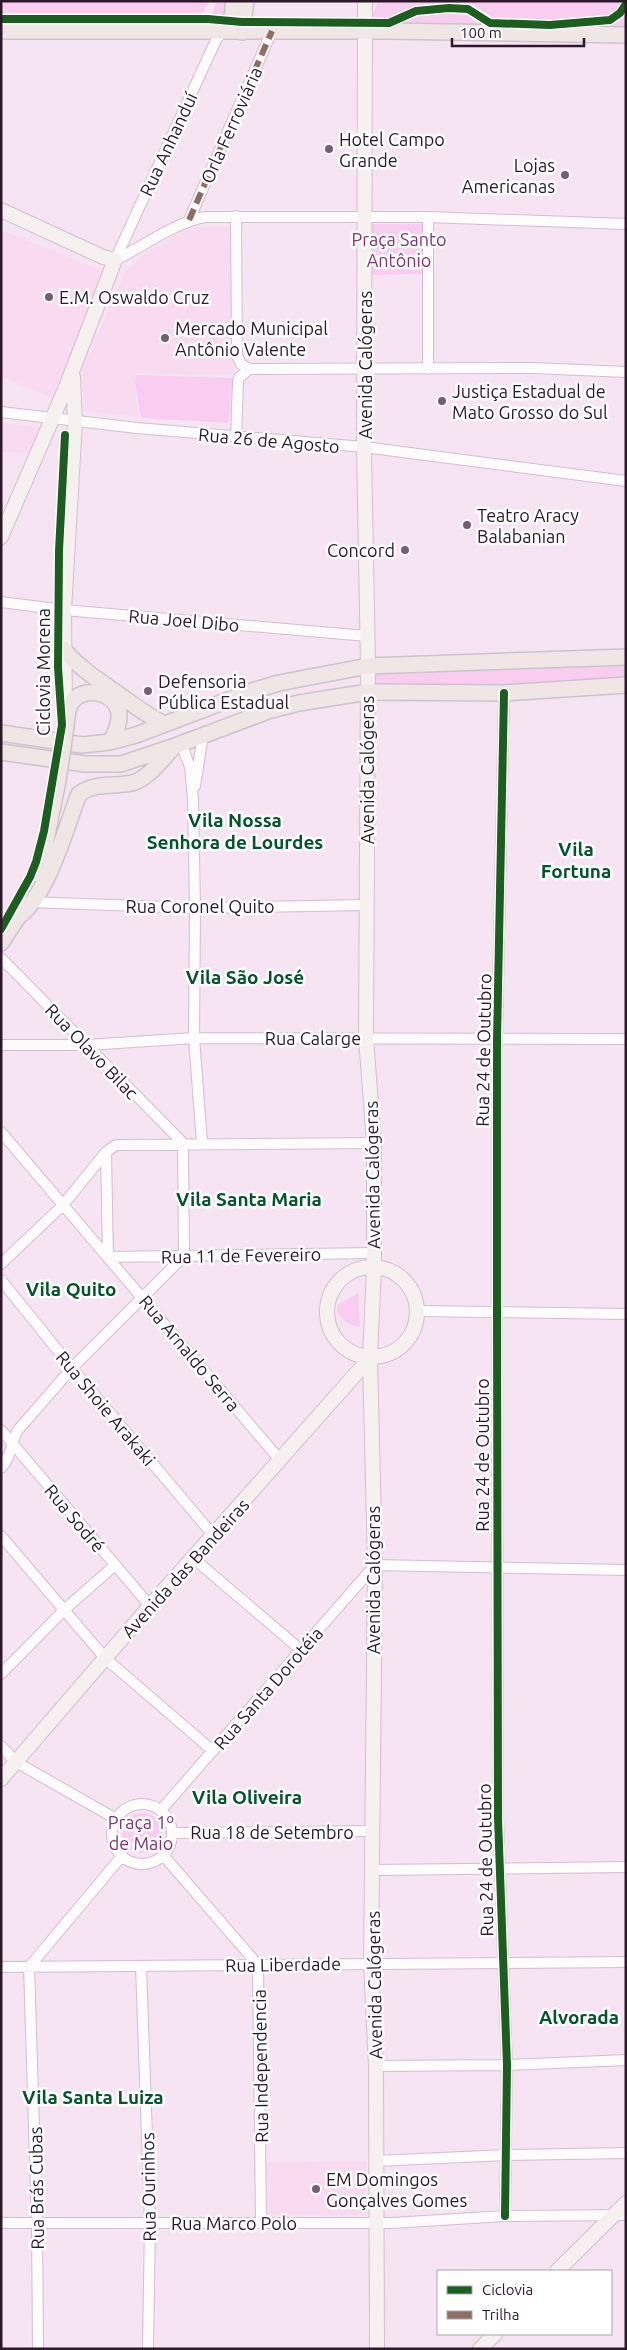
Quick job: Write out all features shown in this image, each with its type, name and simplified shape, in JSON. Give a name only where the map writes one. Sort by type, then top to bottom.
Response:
[{"type":"main road","points":[[224,31],[233,14],[233,1]]},
{"type":"main road","points":[[242,32],[246,1]]},
{"type":"main road","name":"Avenida Calógeras","points":[[365,1],[364,448],[368,666],[366,1038],[374,1143],[374,1260],[370,1358],[374,1565],[371,1964],[376,2066],[377,2349]]},
{"type":"main road","points":[[1,31],[272,31],[626,35]]},
{"type":"main road","points":[[1,210],[103,257],[115,260],[54,417],[1,537]]},
{"type":"main road","points":[[66,726],[63,649],[75,422],[73,368]]},
{"type":"main road","points":[[63,649],[92,678],[148,716],[164,724]]},
{"type":"main road","points":[[1,733],[82,745],[110,742],[136,735],[278,684],[368,666],[626,657]]},
{"type":"main road","points":[[1,752],[85,764],[121,764],[268,711],[299,703],[368,692],[504,693],[626,685]]},
{"type":"main road","points":[[27,906],[36,885],[43,859],[70,705],[76,698],[84,693],[102,693],[110,697],[119,713],[117,728],[110,742]]},
{"type":"main road","points":[[1,943],[44,883],[80,794],[87,788],[133,783],[144,777],[178,745]]},
{"type":"main road","points":[[374,1260],[387,1270],[400,1276],[409,1286],[416,1298],[418,1311],[416,1326],[404,1344],[385,1356],[370,1358],[356,1355],[344,1348],[331,1331],[327,1310],[333,1290],[347,1275],[374,1260]]},
{"type":"main road","name":"Avenida das Bandeiras","points":[[1,1779],[150,1606],[370,1358]]},
{"type":"main road","points":[[558,2270],[619,2215],[626,2203]]},
{"type":"main road","points":[[480,2349],[494,2335]]},
{"type":"street","name":"Rua Anhanduí","points":[[115,260],[217,38],[224,31]]},
{"type":"street","name":"Orla Ferroviária","points":[[189,220],[272,31]]},
{"type":"street","points":[[236,216],[237,356],[241,364],[249,369],[532,368],[626,372]]},
{"type":"street","points":[[115,260],[143,247],[189,220],[205,217],[428,217],[626,224]]},
{"type":"street","points":[[428,217],[428,369]]},
{"type":"street","points":[[236,437],[238,382],[239,378],[249,369]]},
{"type":"street","name":"Rua 26 de Agosto","points":[[1,412],[54,417],[75,422],[364,448],[626,481]]},
{"type":"street","name":"Rua Joel Dibo","points":[[1,602],[64,610],[367,636]]},
{"type":"street","name":"Rua 24 de Outubro","points":[[504,693],[497,1040],[497,1312],[499,1868],[507,2065],[505,2216]]},
{"type":"street","points":[[193,799],[203,735]]},
{"type":"street","points":[[178,745],[188,756],[193,799],[195,908],[194,1038],[202,1143]]},
{"type":"street","name":"Rua Coronel Quito","points":[[27,906],[195,908],[366,905]]},
{"type":"street","name":"Rua Olavo Bilac","points":[[1,958],[183,1143]]},
{"type":"street","name":"Rua Calarge","points":[[1,1045],[86,1045],[194,1038],[497,1040],[626,1038]]},
{"type":"street","name":"Rua Arnaldo Serra","points":[[1,1132],[143,1296],[280,1460]]},
{"type":"street","points":[[1,1468],[8,1459],[11,1442],[18,1430],[72,1368],[184,1256],[183,1143]]},
{"type":"street","points":[[1,1264],[63,1205],[106,1152],[116,1145],[374,1143]]},
{"type":"street","points":[[106,1152],[108,1257]]},
{"type":"street","name":"Rua 11 de Fevereiro","points":[[108,1257],[184,1256],[374,1260]]},
{"type":"street","name":"Rua Shoie Arakaki","points":[[1,1280],[213,1536]]},
{"type":"street","points":[[418,1311],[626,1314]]},
{"type":"street","name":"Rua Sodré","points":[[1,1430],[150,1606]]},
{"type":"street","points":[[1,1536],[105,1658],[213,1751]]},
{"type":"street","points":[[193,1558],[301,1650]]},
{"type":"street","points":[[1,1674],[63,1611],[115,1565]]},
{"type":"street","points":[[374,1565],[626,1570]]},
{"type":"street","name":"Rua Santa Dorotéia","points":[[161,1810],[374,1565]]},
{"type":"street","points":[[1,1746],[16,1762],[116,1819]]},
{"type":"street","points":[[136,1805],[152,1805],[161,1810],[170,1823],[172,1833],[168,1848],[163,1855],[147,1863],[129,1861],[122,1856],[117,1850],[112,1834],[116,1819],[122,1811],[136,1805]]},
{"type":"street","name":"Rua 18 de Setembro","points":[[172,1833],[373,1831]]},
{"type":"street","name":"Rua Independencia","points":[[163,1855],[258,1964],[261,2223]]},
{"type":"street","points":[[29,1967],[122,1856]]},
{"type":"street","points":[[373,1870],[626,1866]]},
{"type":"street","name":"Rua Liberdade","points":[[1,1967],[626,1962]]},
{"type":"street","name":"Rua Ourinhos","points":[[141,1966],[150,2223],[148,2349]]},
{"type":"street","name":"Rua Brás Cubas","points":[[29,1967],[37,2223],[38,2349]]},
{"type":"street","points":[[376,2066],[507,2065],[626,2060]]},
{"type":"street","points":[[376,2161],[626,2152]]},
{"type":"street","name":"Rua Marco Polo","points":[[1,2223],[377,2223],[505,2216],[619,2215]]},
{"type":"shaded area","name":"Mercado Municipal Antônio Valente","points":[[186,227],[236,227],[234,375],[139,373],[136,377],[136,400],[139,417],[85,411],[82,369],[126,270],[147,253]]},
{"type":"shaded area","name":"E.M. Oswaldo Cruz","points":[[1,230],[107,273],[52,398],[1,376]]},
{"type":"shaded area","points":[[1,423],[44,428],[33,453],[1,452]]},
{"type":"shaded area","name":"EM Domingos Gonçalves Gomes","points":[[366,2161],[366,2216],[268,2215],[266,2163]]},
{"type":"green space","points":[[3,1],[209,1],[199,19],[198,26],[2,27]]},
{"type":"green space","points":[[217,1],[223,1],[229,8],[223,25],[207,25]]},
{"type":"green space","points":[[379,1],[626,1],[626,35],[365,31]]},
{"type":"green space","name":"Praça Santo Antônio","points":[[370,224],[427,224],[428,274],[369,275]]},
{"type":"green space","points":[[137,375],[233,378],[228,423],[143,418],[140,415],[135,381]]},
{"type":"green space","points":[[626,657],[626,685],[368,692],[368,666]]},
{"type":"green space","points":[[358,1293],[360,1327],[356,1327],[349,1324],[337,1312],[338,1305]]},
{"type":"green space","name":"Praça 1º de Maio","points":[[146,1813],[153,1816],[159,1822],[162,1833],[161,1841],[153,1850],[146,1853],[138,1853],[131,1850],[123,1841],[122,1829],[125,1822],[134,1814]]},
{"type":"marked path","points":[[189,220],[272,31]]},
{"type":"cycle path","points":[[1,19],[208,19],[242,22],[389,23],[416,11],[449,8],[468,9],[490,23],[550,25],[610,20],[620,13],[626,4]]},
{"type":"cycle path","name":"Ciclovia Morena","points":[[1,929],[30,877],[36,862],[44,831],[62,725],[58,667],[59,551],[65,435]]},
{"type":"cycle path","points":[[504,693],[497,1040],[497,1311],[498,1818],[507,2065],[505,2216]]},
{"type":"place","name":"Hotel Campo Grande","points":[[329,149]]},
{"type":"place","name":"Lojas Americanas","points":[[565,175]]},
{"type":"place","name":"E.M. Oswaldo Cruz","points":[[49,297]]},
{"type":"place","name":"Mercado Municipal Antônio Valente","points":[[165,338]]},
{"type":"place","name":"Justiça Estadual de Mato Grosso do Sul","points":[[442,401]]},
{"type":"place","name":"Teatro Aracy Balabanian","points":[[467,525]]},
{"type":"place","name":"Concord","points":[[405,550]]},
{"type":"place","name":"Defensoria Pública Estadual","points":[[148,691]]},
{"type":"place","name":"EM Domingos Gonçalves Gomes","points":[[316,2189]]},
{"type":"district","name":"Vila Nossa Senhora de Lourdes","points":[[235,831]]},
{"type":"district","name":"Vila Fortuna","points":[[576,860]]},
{"type":"district","name":"Vila São José","points":[[245,977]]},
{"type":"district","name":"Vila Santa Maria","points":[[249,1199]]},
{"type":"district","name":"Vila Quito","points":[[71,1289]]},
{"type":"district","name":"Vila Oliveira","points":[[247,1797]]},
{"type":"district","name":"Alvorada","points":[[579,2017]]},
{"type":"district","name":"Vila Santa Luiza","points":[[93,2097]]}]
